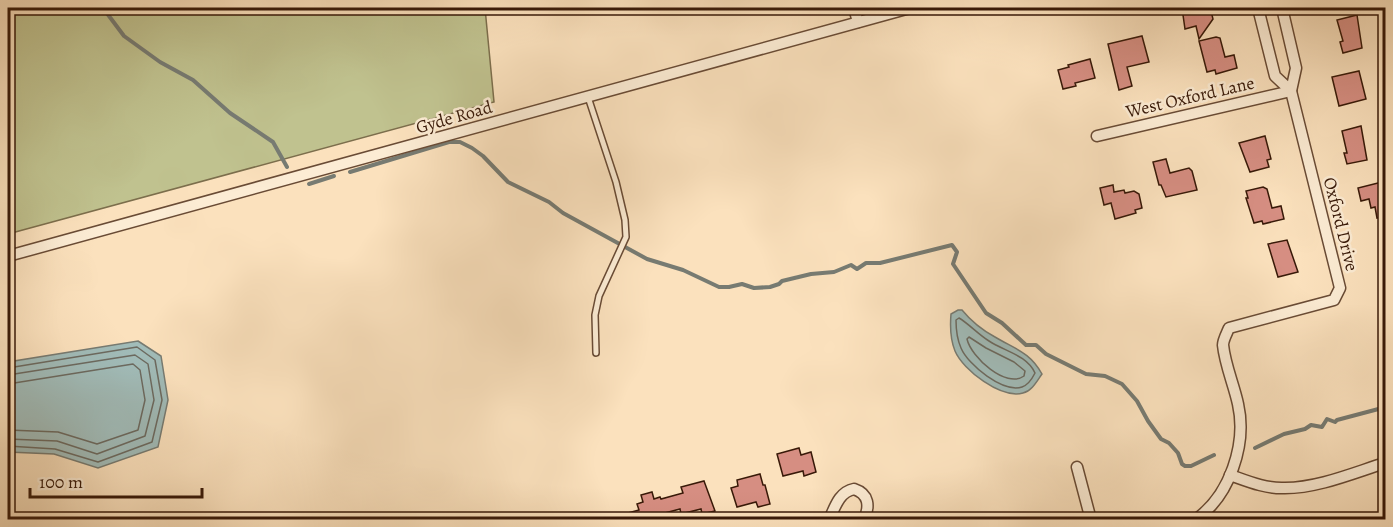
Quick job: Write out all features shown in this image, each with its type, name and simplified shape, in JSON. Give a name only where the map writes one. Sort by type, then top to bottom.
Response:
[{"type":"street","points":[[854,8],[858,22]]},
{"type":"street","name":"Gyde Road","points":[[8,256],[910,8]]},
{"type":"street","name":"Oxford Drive","points":[[1258,8],[1275,75],[1291,91]]},
{"type":"street","name":"Oxford Drive","points":[[1195,519],[1220,494],[1230,475],[1242,434],[1239,406],[1223,343],[1228,328],[1334,300],[1340,288],[1291,91],[1296,68],[1282,8]]},
{"type":"street","name":"West Oxford Lane","points":[[1097,136],[1291,91]]},
{"type":"street","points":[[1230,475],[1252,483],[1283,489],[1320,483],[1385,463]]},
{"type":"street","points":[[1077,467],[1091,519]]},
{"type":"street","points":[[829,519],[841,495],[846,490],[854,489],[865,495],[868,502],[868,510],[864,519]]},
{"type":"lane","points":[[588,97],[616,182],[625,220],[626,237],[599,296],[595,315],[596,353]]},
{"type":"green space","points":[[8,8],[485,8],[494,102],[8,234]]},
{"type":"water","points":[[962,310],[981,328],[1022,352],[1032,361],[1042,374],[1032,388],[1023,393],[1004,392],[974,374],[959,359],[951,337],[951,314]]},
{"type":"water","points":[[138,341],[161,356],[168,400],[158,447],[98,468],[54,454],[8,452],[8,362]]},
{"type":"building","points":[[1182,8],[1206,8],[1212,15],[1213,19],[1199,39],[1196,26],[1185,29]]},
{"type":"building","points":[[1357,15],[1362,48],[1343,53],[1340,42],[1343,41],[1337,20]]},
{"type":"building","points":[[1142,36],[1149,62],[1127,67],[1132,86],[1119,90],[1108,44]]},
{"type":"building","points":[[1220,38],[1225,57],[1234,55],[1237,68],[1216,74],[1215,70],[1207,72],[1199,41]]},
{"type":"building","points":[[1090,59],[1095,78],[1063,89],[1058,70]]},
{"type":"building","points":[[1359,71],[1366,99],[1339,106],[1332,77]]},
{"type":"building","points":[[1361,126],[1367,160],[1347,164],[1342,131]]},
{"type":"building","points":[[1265,136],[1271,159],[1267,160],[1269,167],[1250,172],[1239,143]]},
{"type":"building","points":[[1166,159],[1170,173],[1189,168],[1192,171],[1197,190],[1166,197],[1159,185],[1153,162]]},
{"type":"building","points":[[1386,181],[1386,216],[1377,218],[1375,207],[1371,208],[1369,199],[1361,201],[1358,188]]},
{"type":"building","points":[[1113,185],[1114,192],[1124,190],[1125,193],[1134,191],[1139,194],[1142,208],[1135,210],[1136,213],[1115,219],[1111,203],[1104,205],[1100,188]]},
{"type":"building","points":[[1263,187],[1267,189],[1272,208],[1281,206],[1284,219],[1263,224],[1262,221],[1254,223],[1246,191]]},
{"type":"building","points":[[1287,240],[1298,272],[1278,277],[1268,244]]},
{"type":"building","points":[[799,448],[801,455],[811,452],[816,472],[804,476],[803,471],[783,476],[777,454]]},
{"type":"building","points":[[760,474],[770,504],[758,507],[756,502],[737,507],[731,488],[738,486],[737,480]]},
{"type":"building","points":[[704,481],[715,511],[702,514],[701,509],[681,514],[680,509],[661,514],[663,519],[613,519],[613,517],[639,510],[637,504],[643,502],[641,495],[652,492],[654,499],[660,497],[661,499],[683,493],[681,487]]},
{"type":"waterway","points":[[103,8],[124,36],[160,62],[193,80],[230,113],[273,142],[287,167]]},
{"type":"waterway","points":[[350,172],[449,142],[460,142],[483,156],[508,182],[549,202],[563,213],[647,259],[683,270],[719,287],[742,284],[754,288],[770,287],[782,281],[811,274],[834,272],[851,265],[857,269],[866,263],[880,263],[952,245],[957,252],[953,264],[986,313],[1002,323],[1026,345],[1036,345],[1046,354],[1086,374],[1105,376],[1122,384],[1137,401],[1161,439],[1169,443],[1178,453],[1185,466],[1191,466],[1214,455]]},
{"type":"waterway","points":[[309,184],[334,176]]},
{"type":"waterway","points":[[1255,448],[1284,434],[1305,429],[1311,425],[1322,427],[1327,419],[1335,422],[1386,407]]}]
